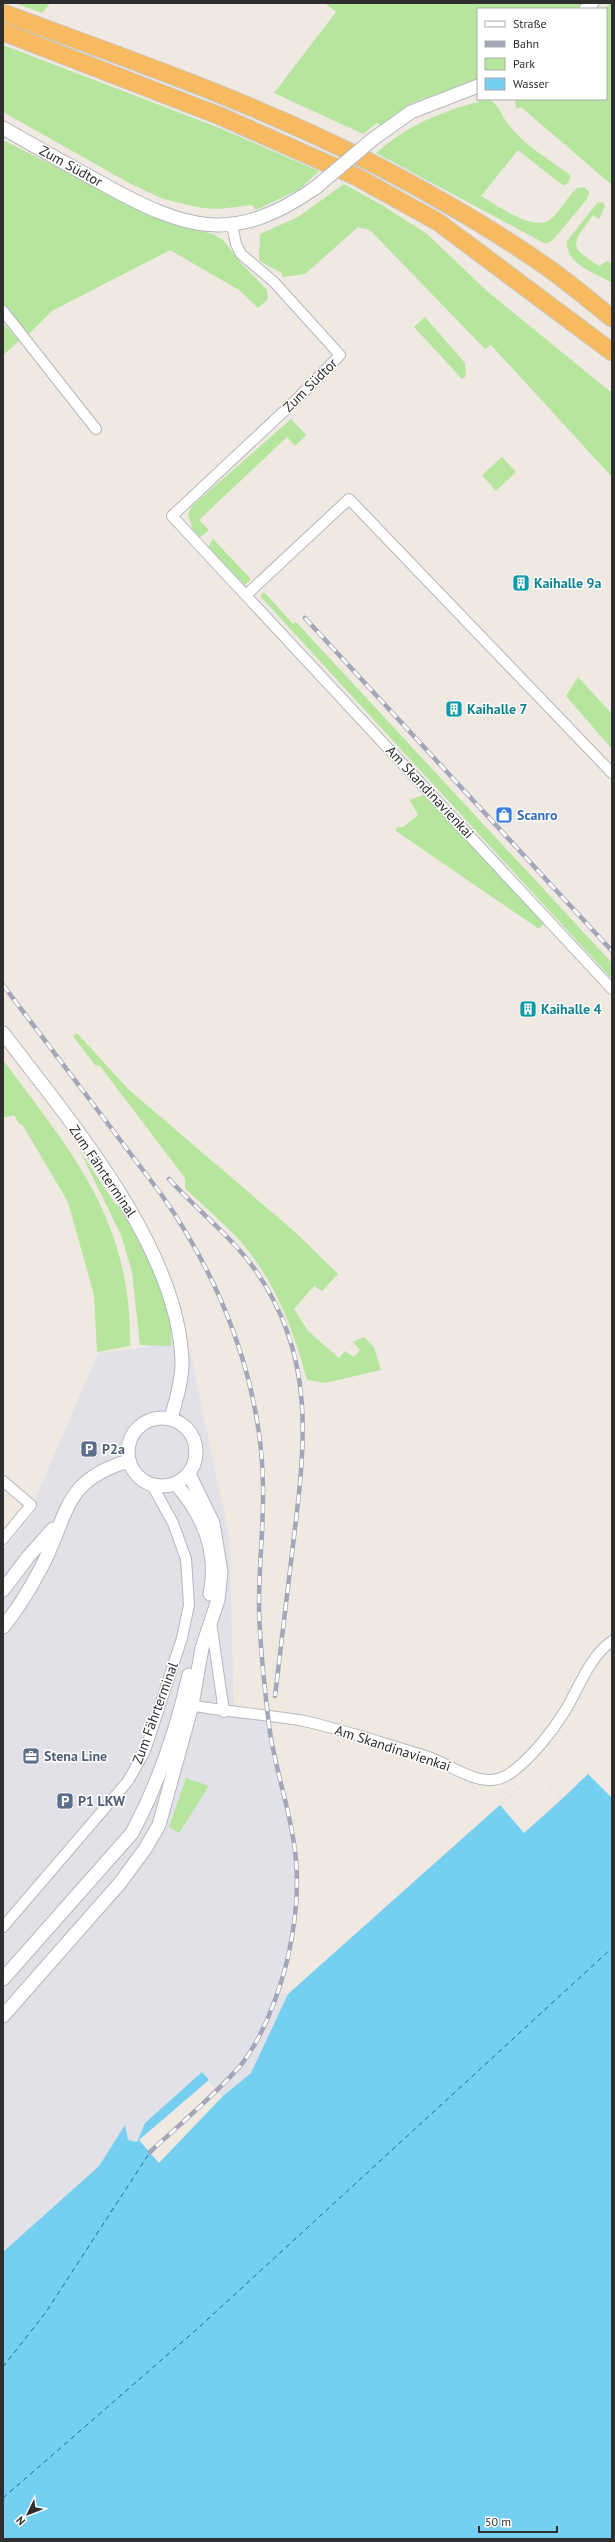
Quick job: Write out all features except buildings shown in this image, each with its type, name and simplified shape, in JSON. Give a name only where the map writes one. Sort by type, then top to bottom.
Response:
[{"type":"highway","points":[[3,13],[142,64],[284,121],[367,161],[451,208],[541,263],[612,318]]},
{"type":"highway","points":[[3,32],[220,116],[354,176],[438,222],[612,352]]},
{"type":"street","name":"Zum Südtor","points":[[3,128],[154,211],[187,222],[232,225],[276,212],[316,188],[373,139],[411,112],[477,86]]},
{"type":"street","name":"Zum Südtor","points":[[172,516],[296,400],[340,355],[274,282],[241,254],[236,244],[232,225]]},
{"type":"street","points":[[3,311],[26,338],[96,429]]},
{"type":"street","points":[[246,595],[349,499],[612,773]]},
{"type":"street","name":"Am Skandinavienkai","points":[[172,516],[612,989]]},
{"type":"street","name":"Zum Fährterminal","points":[[3,1033],[110,1178],[151,1252],[173,1309],[180,1340],[181,1379],[171,1418]]},
{"type":"street","points":[[3,1627],[18,1608],[42,1567],[59,1523],[76,1493],[90,1477],[112,1466],[129,1461],[129,1445],[138,1427],[155,1418],[171,1418],[185,1426],[194,1438],[197,1452],[189,1474],[176,1484],[164,1486],[152,1485]]},
{"type":"street","name":"Zum Fährterminal","points":[[3,1927],[128,1781],[145,1752],[182,1638],[189,1605],[186,1559],[173,1523],[152,1485],[138,1476],[129,1461]]},
{"type":"street","name":"Zum Fährterminal","points":[[3,1980],[132,1833],[147,1804],[187,1704],[202,1648],[218,1600],[220,1586],[219,1546],[213,1523],[189,1474]]},
{"type":"street","points":[[3,1481],[31,1505],[3,1539]]},
{"type":"street","name":"Zum Fährterminal","points":[[3,2016],[132,1868],[159,1825],[211,1591],[211,1567],[207,1537],[202,1520],[193,1505],[176,1484]]},
{"type":"street","points":[[3,1590],[28,1557],[59,1523]]},
{"type":"street","points":[[211,1622],[224,1712]]},
{"type":"street","name":"Am Skandinavienkai","points":[[187,1704],[224,1712],[264,1716],[336,1729],[443,1762],[477,1779],[493,1781],[510,1773],[526,1760],[564,1712],[595,1658],[603,1647],[612,1641]]},
{"type":"shaded area","points":[[187,1338],[229,1535],[234,1713],[268,1719],[295,1846],[296,1898],[294,1922],[288,1958],[278,1992],[288,1994],[251,2073],[223,2096],[137,2142],[128,2140],[125,2125],[99,2165],[3,2252],[3,1550],[35,1512],[38,1506],[33,1504],[98,1353],[148,1347],[149,1344],[171,1346],[172,1340]]},
{"type":"green space","points":[[15,3],[48,3],[49,5],[42,13]]},
{"type":"green space","points":[[325,3],[584,3],[579,8],[477,8],[477,79],[412,103],[380,125],[377,123],[363,134],[274,93],[336,12]]},
{"type":"green space","points":[[612,3],[612,185],[521,107],[516,109],[515,100],[607,100],[607,8],[605,8]]},
{"type":"green space","points":[[3,45],[217,127],[319,171],[300,189],[256,210],[252,205],[219,209],[202,208],[163,199],[131,184],[3,112]]},
{"type":"green space","points":[[484,100],[491,101],[498,107],[506,122],[522,139],[570,175],[570,179],[566,185],[561,184],[518,150],[481,196],[516,216],[535,223],[544,222],[551,219],[577,188],[584,187],[589,192],[587,199],[553,240],[546,244],[376,153],[402,133],[428,119]]},
{"type":"green space","points":[[3,140],[165,222],[213,234],[223,240],[240,262],[267,290],[268,299],[258,308],[239,290],[170,250],[52,311],[29,334],[3,306]]},
{"type":"green space","points":[[344,184],[382,205],[427,234],[488,292],[612,393],[612,477],[491,345],[485,349],[370,230],[358,227],[305,274],[282,277],[282,273],[261,262],[259,259],[260,234],[298,217]]},
{"type":"green space","points":[[603,202],[605,206],[599,219],[593,215],[577,238],[576,244],[581,253],[599,266],[607,261],[612,263],[612,283],[582,267],[576,262],[568,249],[567,241],[597,203]]},
{"type":"green space","points":[[425,317],[465,363],[466,376],[462,379],[414,327]]},
{"type":"green space","points":[[3,323],[19,341],[3,355]]},
{"type":"green space","points":[[291,419],[306,435],[295,446],[287,437],[199,520],[209,530],[200,537],[193,530],[188,514],[192,506]]},
{"type":"green space","points":[[502,457],[516,472],[496,491],[482,475]]},
{"type":"green space","points":[[213,539],[251,579],[245,585],[208,547]]},
{"type":"green space","points":[[264,592],[293,624],[296,622],[612,963],[612,979],[260,596]]},
{"type":"green space","points":[[578,677],[612,714],[612,749],[566,696]]},
{"type":"green space","points":[[430,792],[547,920],[539,929],[396,831],[397,827],[403,827],[418,815],[410,800]]},
{"type":"green space","points":[[77,1033],[128,1089],[295,1232],[338,1274],[322,1291],[314,1286],[294,1309],[308,1331],[339,1358],[345,1351],[354,1357],[360,1350],[353,1342],[364,1337],[374,1347],[381,1370],[325,1383],[307,1380],[285,1314],[278,1298],[260,1268],[237,1237],[185,1188],[185,1178],[100,1066],[95,1065],[73,1036]]},
{"type":"green space","points":[[3,1060],[53,1127],[94,1191],[109,1225],[121,1262],[128,1302],[130,1346],[97,1352],[94,1295],[68,1202],[22,1124],[20,1125],[14,1115],[3,1118]]},
{"type":"green space","points":[[80,1151],[116,1205],[118,1204],[154,1273],[168,1312],[171,1330],[171,1346],[140,1345],[132,1272],[121,1235]]},
{"type":"green space","points":[[186,1778],[209,1786],[179,1833],[169,1827]]},
{"type":"water","points":[[537,1772],[562,1799],[588,1774],[612,1798],[612,2539],[3,2539],[3,2252],[99,2166],[125,2125],[128,2140],[137,2142],[145,2123],[202,2072],[223,2096],[251,2073],[288,1994]]},
{"type":"pier","points":[[537,1772],[562,1799],[524,1833],[500,1805]]},
{"type":"pier","points":[[209,2080],[223,2096],[159,2163],[139,2140]]},
{"type":"ferry route","points":[[3,2498],[196,2330],[612,1948]]},
{"type":"ferry route","points":[[3,2367],[46,2312],[150,2152]]},
{"type":"railway","points":[[305,618],[612,951]]},
{"type":"railway","points":[[3,985],[161,1194],[202,1260],[219,1295],[245,1369],[255,1407],[260,1445],[263,1499],[259,1617],[263,1675],[270,1733],[276,1765],[288,1812],[296,1858],[297,1887],[293,1929],[288,1957],[280,1985],[256,2043],[240,2066],[219,2089],[150,2152]]},
{"type":"railway","points":[[169,1179],[225,1235],[256,1271],[276,1304],[289,1337],[298,1370],[302,1404],[303,1438],[301,1473],[275,1696]]},
{"type":"place","name":"Kaihalle 9a","points":[[521,583]]},
{"type":"place","name":"Kaihalle 7","points":[[454,709]]},
{"type":"place","name":"Scanro","points":[[504,815]]},
{"type":"place","name":"Kaihalle 4","points":[[528,1009]]},
{"type":"place","name":"P2a","points":[[89,1449]]},
{"type":"place","name":"Stena Line","points":[[31,1756]]},
{"type":"place","name":"P1 LKW","points":[[65,1801]]}]
